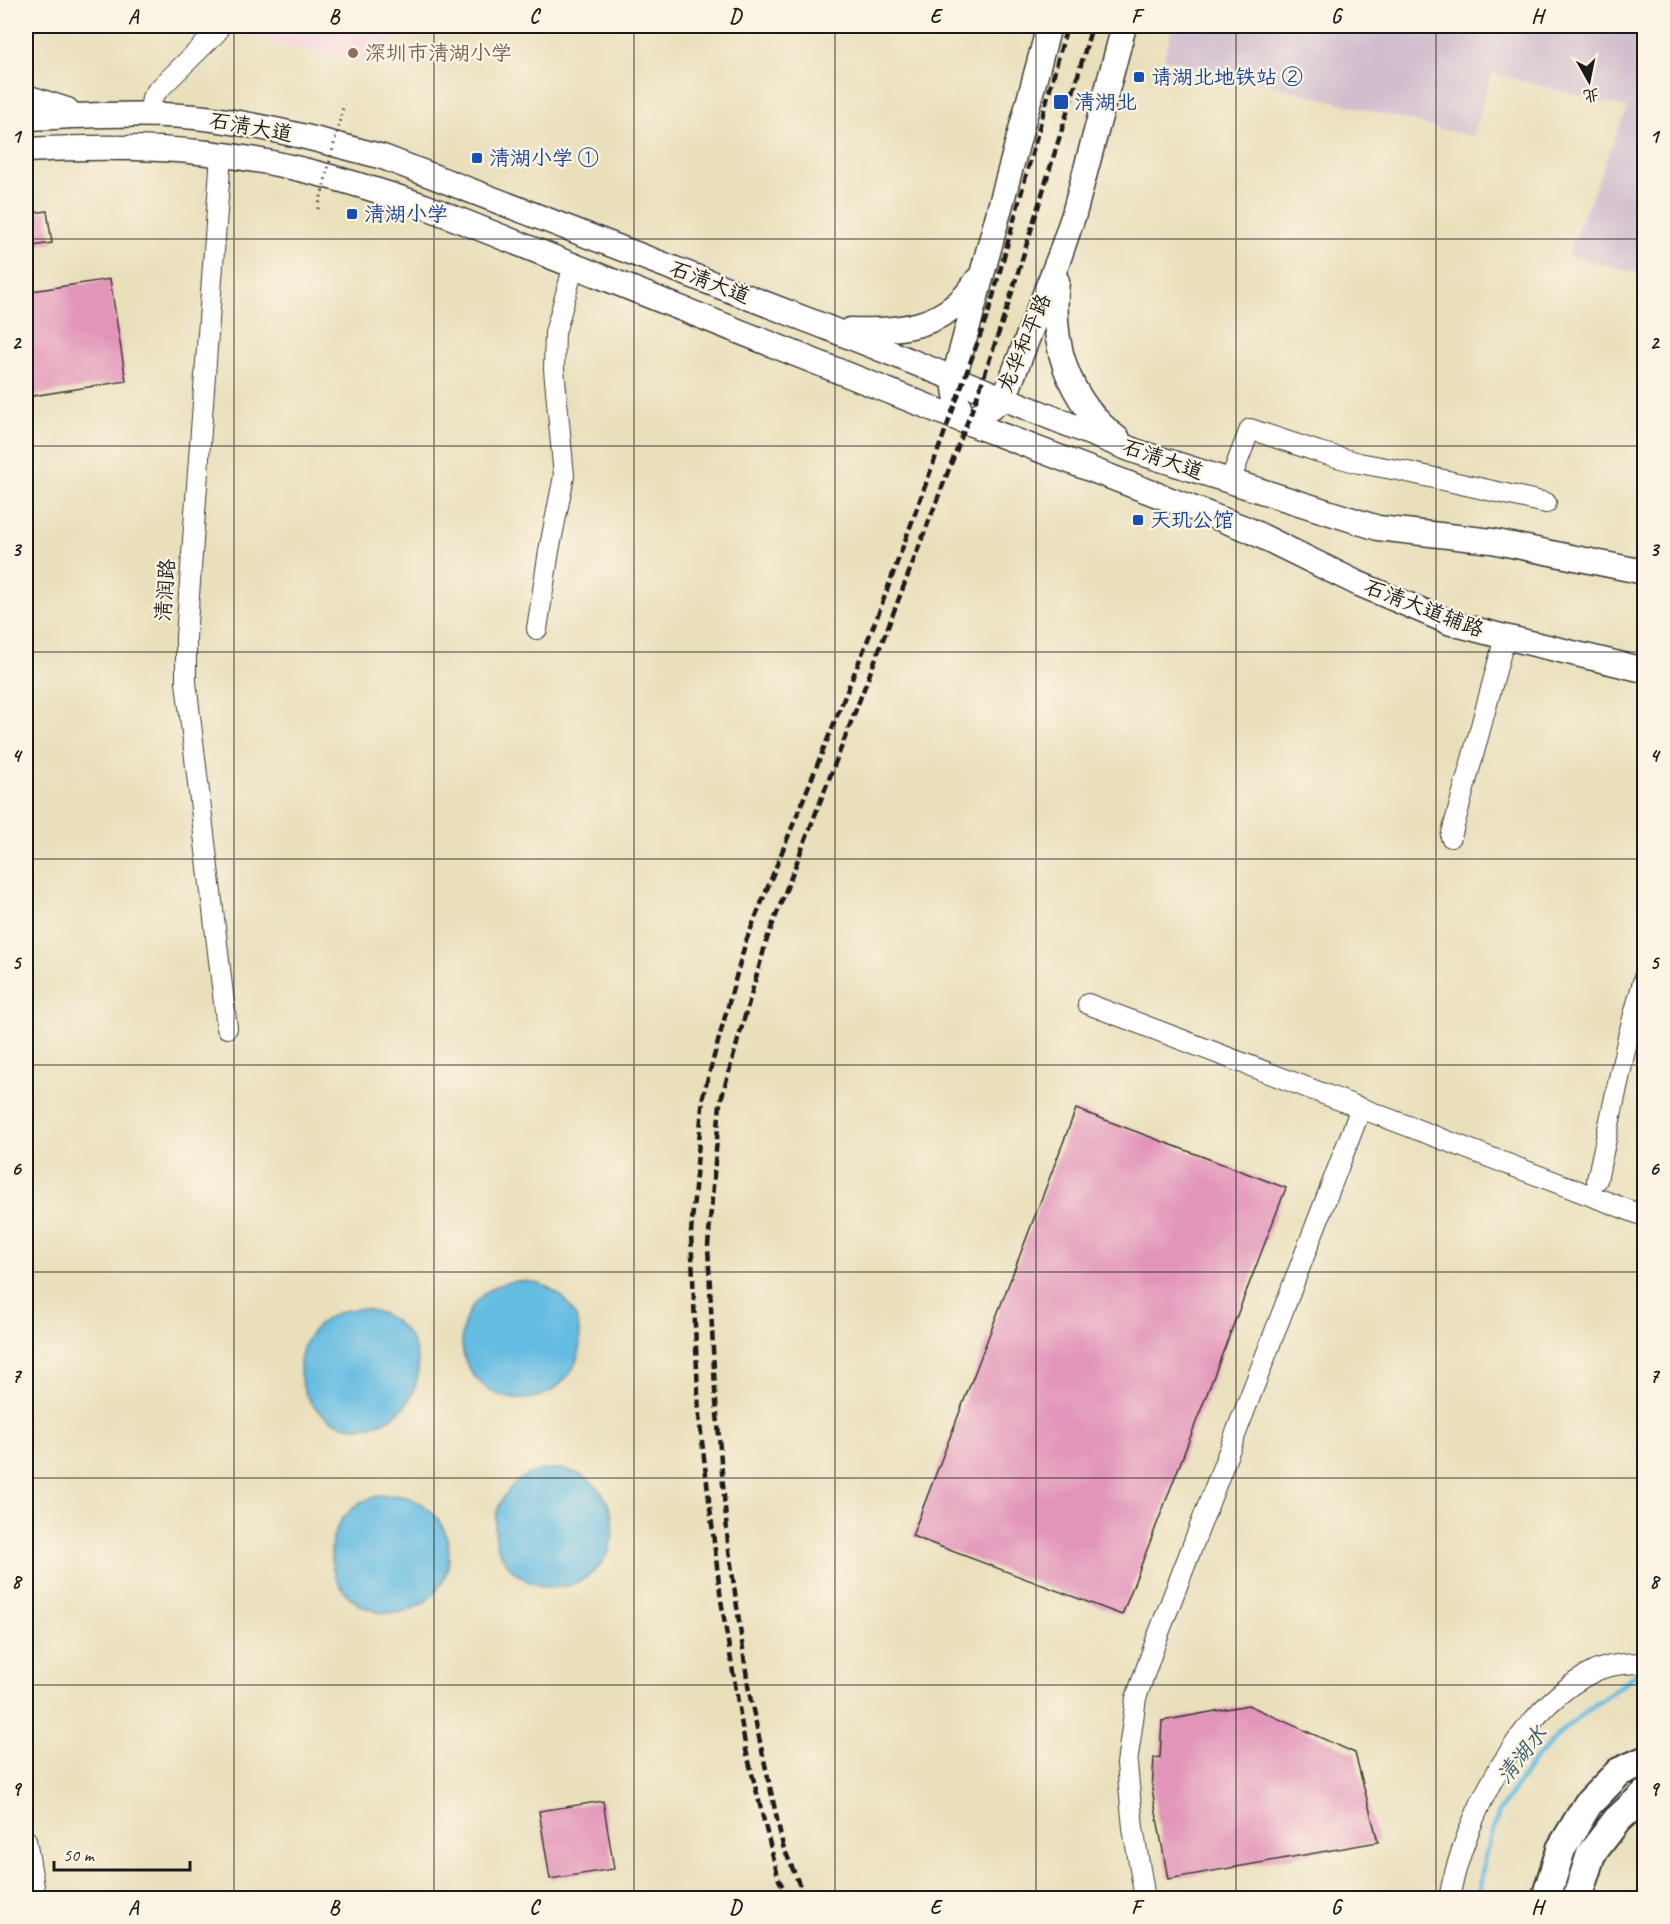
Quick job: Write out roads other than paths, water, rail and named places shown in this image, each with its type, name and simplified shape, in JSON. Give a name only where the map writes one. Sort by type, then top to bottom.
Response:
[{"type":"highway","points":[[1546,1899],[1561,1849],[1588,1804],[1619,1772],[1644,1761]]},
{"type":"highway","points":[[1577,1899],[1591,1854],[1617,1820],[1644,1795]]},
{"type":"main road","points":[[964,421],[958,408],[954,378],[1049,26]]},
{"type":"main road","name":"龙华和平路","points":[[964,421],[992,409],[1004,398],[1074,214],[1124,26]]},
{"type":"main road","points":[[26,97],[83,116]]},
{"type":"main road","name":"石清大道","points":[[26,118],[149,116],[211,119],[266,128],[383,157],[818,324],[1135,451],[1378,528],[1492,541],[1644,572]]},
{"type":"main road","name":"石清大道","points":[[26,150],[148,148],[221,155],[324,174],[377,190],[424,206],[964,421],[1247,529]]},
{"type":"main road","points":[[1059,258],[1054,302],[1055,325],[1064,368],[1082,402],[1107,430],[1135,451]]},
{"type":"main road","points":[[818,324],[849,330],[878,331],[909,327],[934,320],[954,308],[969,292],[984,270]]},
{"type":"main road","name":"石清大道辅路","points":[[1247,529],[1357,583],[1451,623],[1644,670]]},
{"type":"street","points":[[149,116],[152,98],[157,91],[217,32]]},
{"type":"street","name":"清润路","points":[[221,155],[186,637],[186,682],[227,1028]]},
{"type":"street","points":[[537,629],[549,550],[564,476],[555,369],[555,333],[574,265]]},
{"type":"street","points":[[1230,481],[1250,429],[1320,453],[1359,463],[1546,503]]},
{"type":"street","points":[[1451,837],[1505,638]]},
{"type":"street","points":[[1597,1180],[1628,1037],[1644,978]]},
{"type":"street","points":[[1088,1004],[1644,1216]]},
{"type":"street","points":[[1145,1899],[1133,1828],[1126,1764],[1136,1698],[1161,1627],[1361,1108]]},
{"type":"street","points":[[1449,1899],[1455,1870],[1472,1822],[1495,1777],[1528,1728],[1570,1687],[1596,1671],[1635,1663]]},
{"type":"street","points":[[26,1840],[36,1899]]},
{"type":"water","points":[[521,1281],[544,1285],[563,1298],[576,1317],[580,1340],[576,1363],[563,1382],[544,1395],[521,1399],[498,1395],[479,1382],[466,1363],[462,1340],[466,1317],[479,1298],[498,1285]]},
{"type":"water","points":[[359,1309],[382,1313],[401,1326],[414,1345],[418,1368],[414,1391],[401,1410],[382,1423],[359,1427],[336,1423],[317,1410],[304,1391],[300,1368],[304,1345],[317,1326],[336,1313]]},
{"type":"water","points":[[554,1469],[577,1473],[596,1486],[609,1505],[613,1528],[609,1551],[596,1570],[577,1583],[554,1587],[531,1583],[512,1570],[499,1551],[495,1528],[499,1505],[512,1486],[531,1473]]},
{"type":"water","points":[[390,1495],[413,1499],[432,1512],[445,1531],[449,1554],[445,1577],[432,1596],[413,1609],[390,1613],[367,1609],[348,1596],[335,1577],[331,1554],[335,1531],[348,1512],[367,1499]]},
{"type":"waterway","name":"清湖水","points":[[1478,1898],[1485,1855],[1499,1812],[1532,1763],[1565,1728],[1642,1669]]},
{"type":"railway","points":[[789,1898],[779,1880],[746,1750],[721,1600],[699,1416],[691,1233],[703,1096],[746,941],[879,612],[989,311],[1067,26]]},
{"type":"railway","points":[[805,1898],[783,1846],[749,1692],[728,1543],[715,1390],[708,1246],[720,1103],[767,939],[977,397],[1008,305],[1092,26]]},
{"type":"place","name":"深圳市清湖小学","points":[[353,53]]},
{"type":"place","name":"请湖北地铁站 ②","points":[[1139,77]]},
{"type":"place","name":"清湖北","points":[[1061,102]]},
{"type":"place","name":"清湖小学 ①","points":[[477,158]]},
{"type":"place","name":"清湖小学","points":[[352,214]]},
{"type":"place","name":"天玑公馆","points":[[1138,520]]}]
